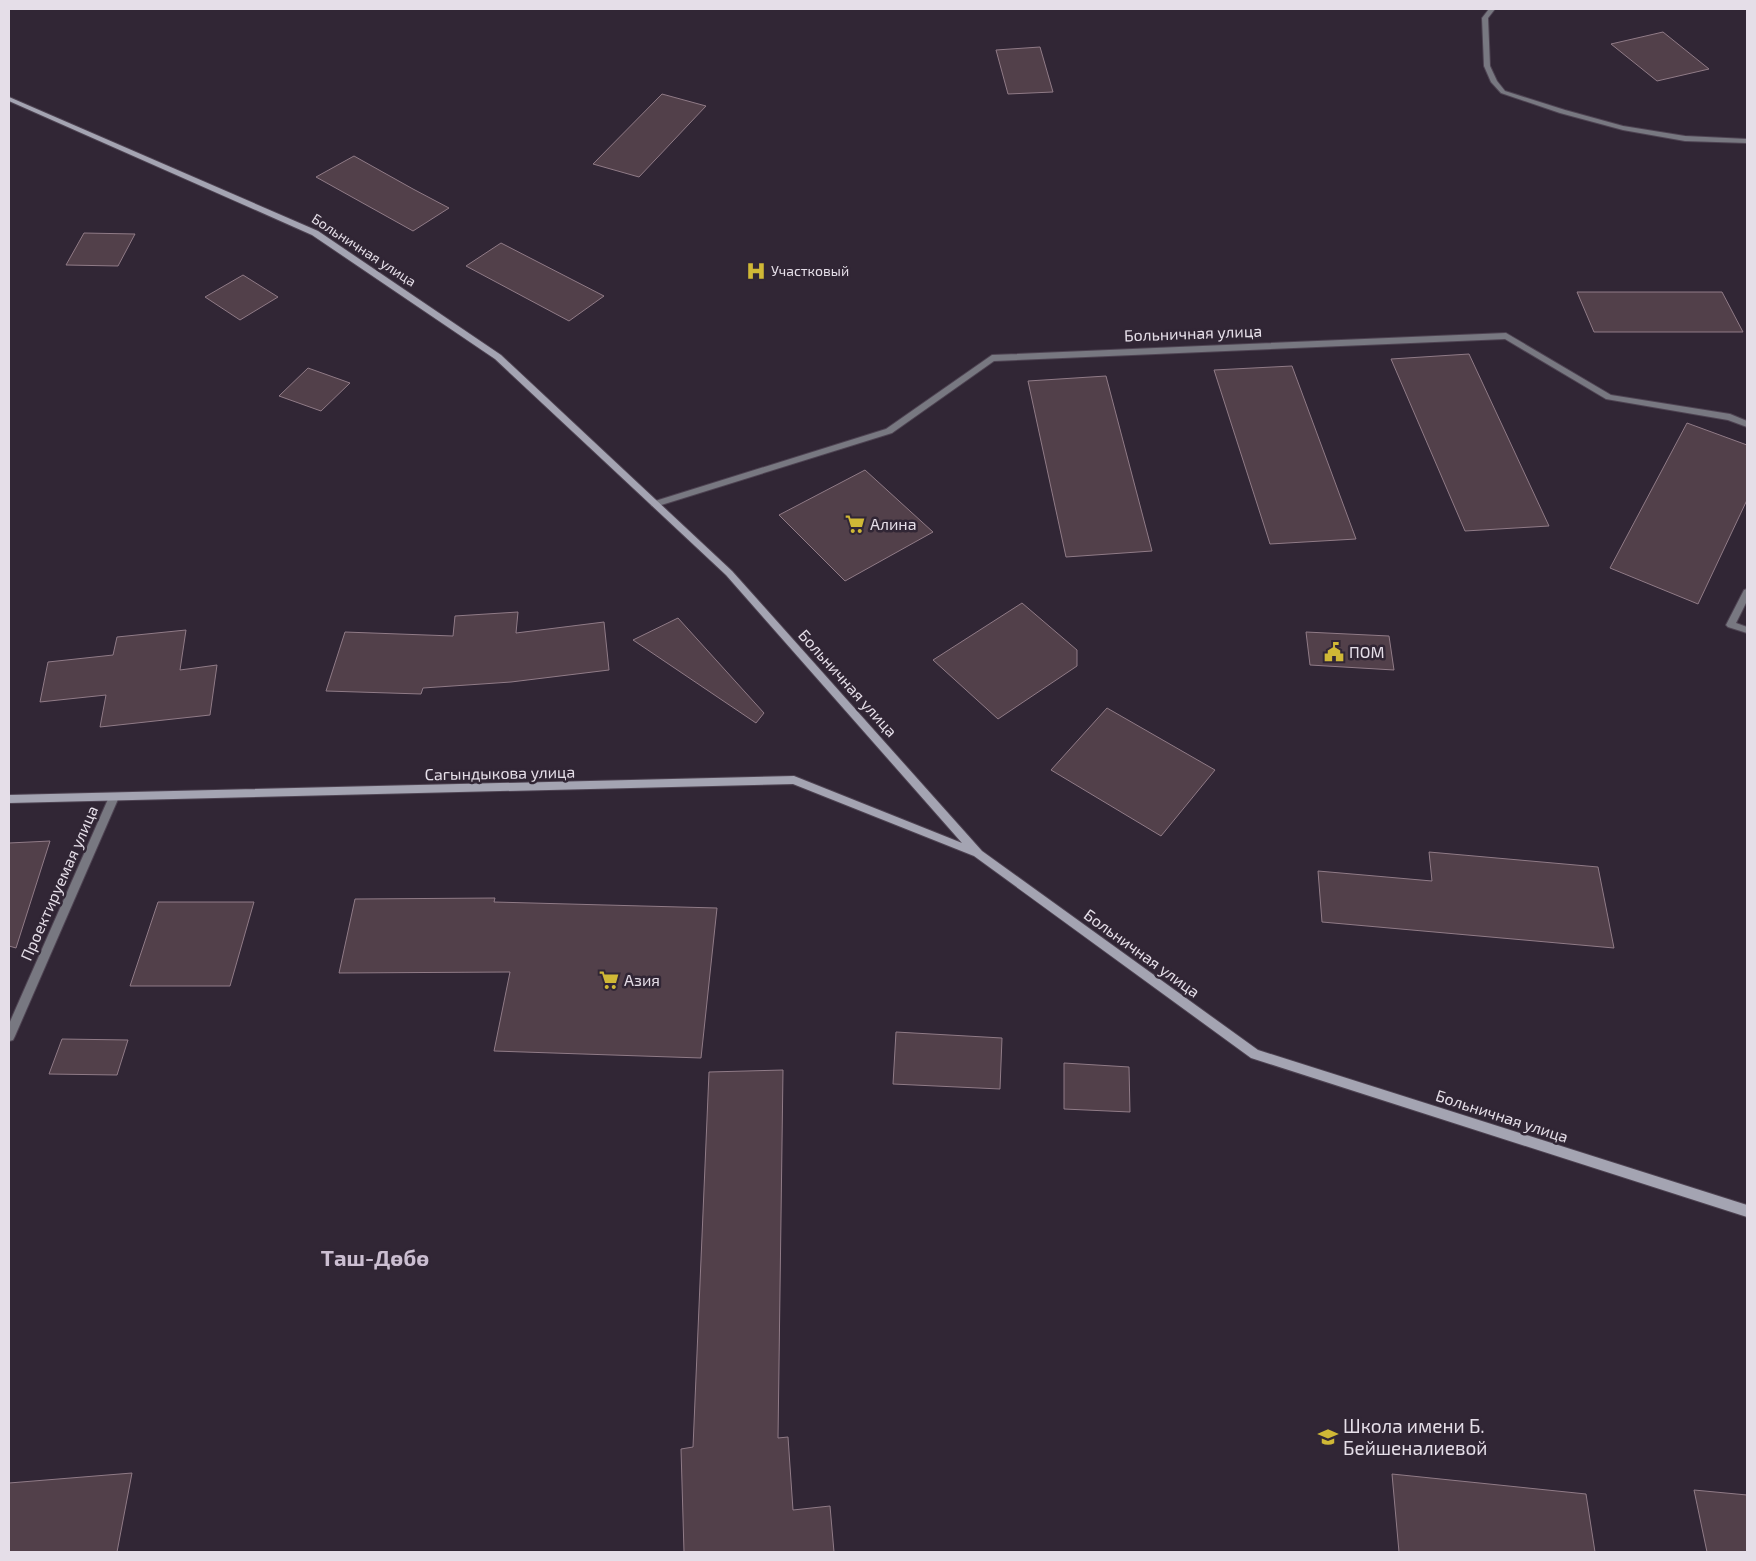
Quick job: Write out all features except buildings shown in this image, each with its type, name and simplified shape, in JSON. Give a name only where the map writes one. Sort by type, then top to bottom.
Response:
[{"type":"street","points":[[1492,9],[1485,18],[1487,66],[1494,82],[1503,92],[1633,130],[1684,140],[1715,142],[1747,141]]},
{"type":"street","name":"Больничная улица","points":[[9,99],[315,233],[498,357],[729,572],[978,854],[1255,1054],[1747,1211]]},
{"type":"street","name":"Больничная улица","points":[[655,504],[889,431],[992,358],[1506,336],[1609,397],[1730,417],[1747,424]]},
{"type":"street","points":[[1747,592],[1731,625],[1747,630]]},
{"type":"street","name":"Сагындыкова улица","points":[[9,799],[794,780],[978,854]]},
{"type":"street","name":"Проектируемая улица","points":[[9,1036],[114,797]]},
{"type":"place","name":"Участковый","points":[[756,271]]},
{"type":"place","name":"Алина","points":[[855,524]]},
{"type":"place","name":"ПОМ","points":[[1334,652]]},
{"type":"place","name":"Азия","points":[[609,980]]},
{"type":"place","name":"Школа имени Б. Бейшеналиевой","points":[[1328,1437]]},
{"type":"district","name":"Таш-Дөбө","points":[[375,1258]]}]
